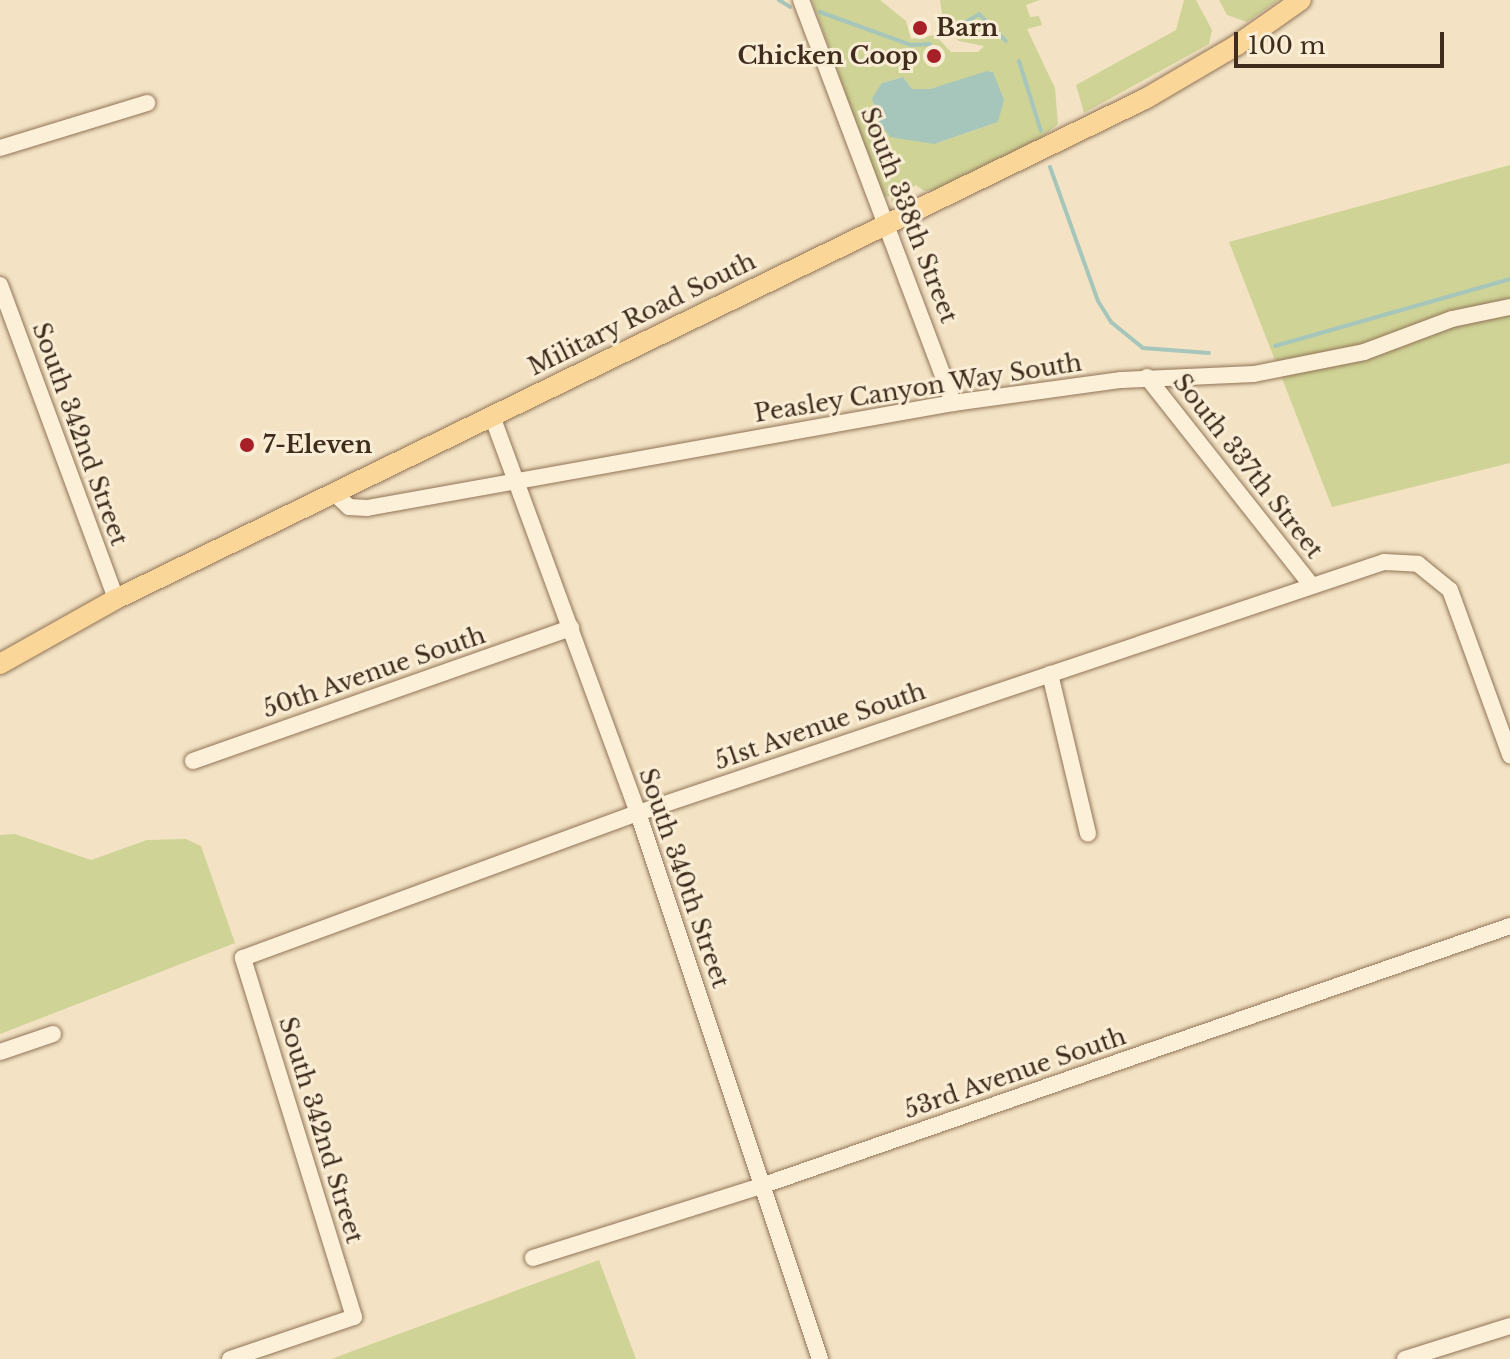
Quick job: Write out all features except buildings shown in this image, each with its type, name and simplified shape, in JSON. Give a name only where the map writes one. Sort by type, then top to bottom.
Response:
[{"type":"main road","name":"Military Road South","points":[[0,664],[116,599],[1157,92],[1301,0]]},
{"type":"street","name":"South 338th Street","points":[[801,0],[953,403]]},
{"type":"street","points":[[0,148],[147,103]]},
{"type":"street","name":"South 342nd Street","points":[[0,285],[116,599]]},
{"type":"street","name":"Peasley Canyon Way South","points":[[335,494],[357,509],[953,403],[1147,377],[1232,376],[1297,367],[1364,352],[1452,319],[1510,307]]},
{"type":"street","name":"South 337th Street","points":[[1147,377],[1311,585]]},
{"type":"street","name":"South 340th Street","points":[[492,416],[520,481],[638,813],[820,1359]]},
{"type":"street","name":"51st Avenue South","points":[[243,958],[638,813],[1384,562],[1418,564],[1450,590],[1510,755]]},
{"type":"street","name":"50th Avenue South","points":[[193,761],[571,628]]},
{"type":"street","points":[[1050,674],[1088,834]]},
{"type":"street","name":"53rd Avenue South","points":[[533,1258],[761,1186],[1510,926]]},
{"type":"street","name":"South 342nd Street","points":[[230,1359],[354,1317],[243,958]]},
{"type":"street","points":[[0,1052],[53,1034]]},
{"type":"street","points":[[1405,1359],[1510,1326]]},
{"type":"green space","points":[[812,0],[880,0],[906,21],[911,39],[935,35],[951,52],[978,52],[984,46],[959,41],[944,28],[940,0],[1040,0],[1026,5],[1030,17],[1039,16],[1042,25],[1027,29],[1055,88],[1058,124],[1041,138],[943,189],[924,191],[916,185],[891,202],[891,196],[883,197]],"holes":[[[991,71],[998,122],[937,143],[882,83],[903,77],[912,89],[930,89]]]},
{"type":"green space","points":[[1184,0],[1196,0],[1212,30],[1209,44],[1084,113],[1076,85],[1176,30]]},
{"type":"green space","points":[[1219,0],[1279,0],[1247,22],[1227,15]]},
{"type":"green space","points":[[1510,165],[1510,463],[1332,507],[1229,242]]},
{"type":"green space","points":[[15,834],[91,860],[147,840],[186,839],[201,846],[235,943],[0,1034],[0,835]]},
{"type":"green space","points":[[599,1260],[636,1359],[331,1359]]},
{"type":"water","points":[[987,71],[993,72],[1004,100],[998,122],[934,144],[890,137],[879,122],[872,98],[882,83],[903,77],[912,89],[930,89]]},
{"type":"waterway","points":[[779,0],[790,7]]},
{"type":"waterway","points":[[820,12],[911,45],[930,44]]},
{"type":"waterway","points":[[945,34],[979,14],[1006,41]]},
{"type":"waterway","points":[[1019,61],[1041,131]]},
{"type":"waterway","points":[[1050,167],[1098,301],[1111,322],[1143,348],[1209,353]]},
{"type":"waterway","points":[[1275,346],[1510,279]]},
{"type":"place","name":"Barn","points":[[920,28]]},
{"type":"place","name":"Chicken Coop","points":[[934,56]]},
{"type":"place","name":"7-Eleven","points":[[247,445]]}]
